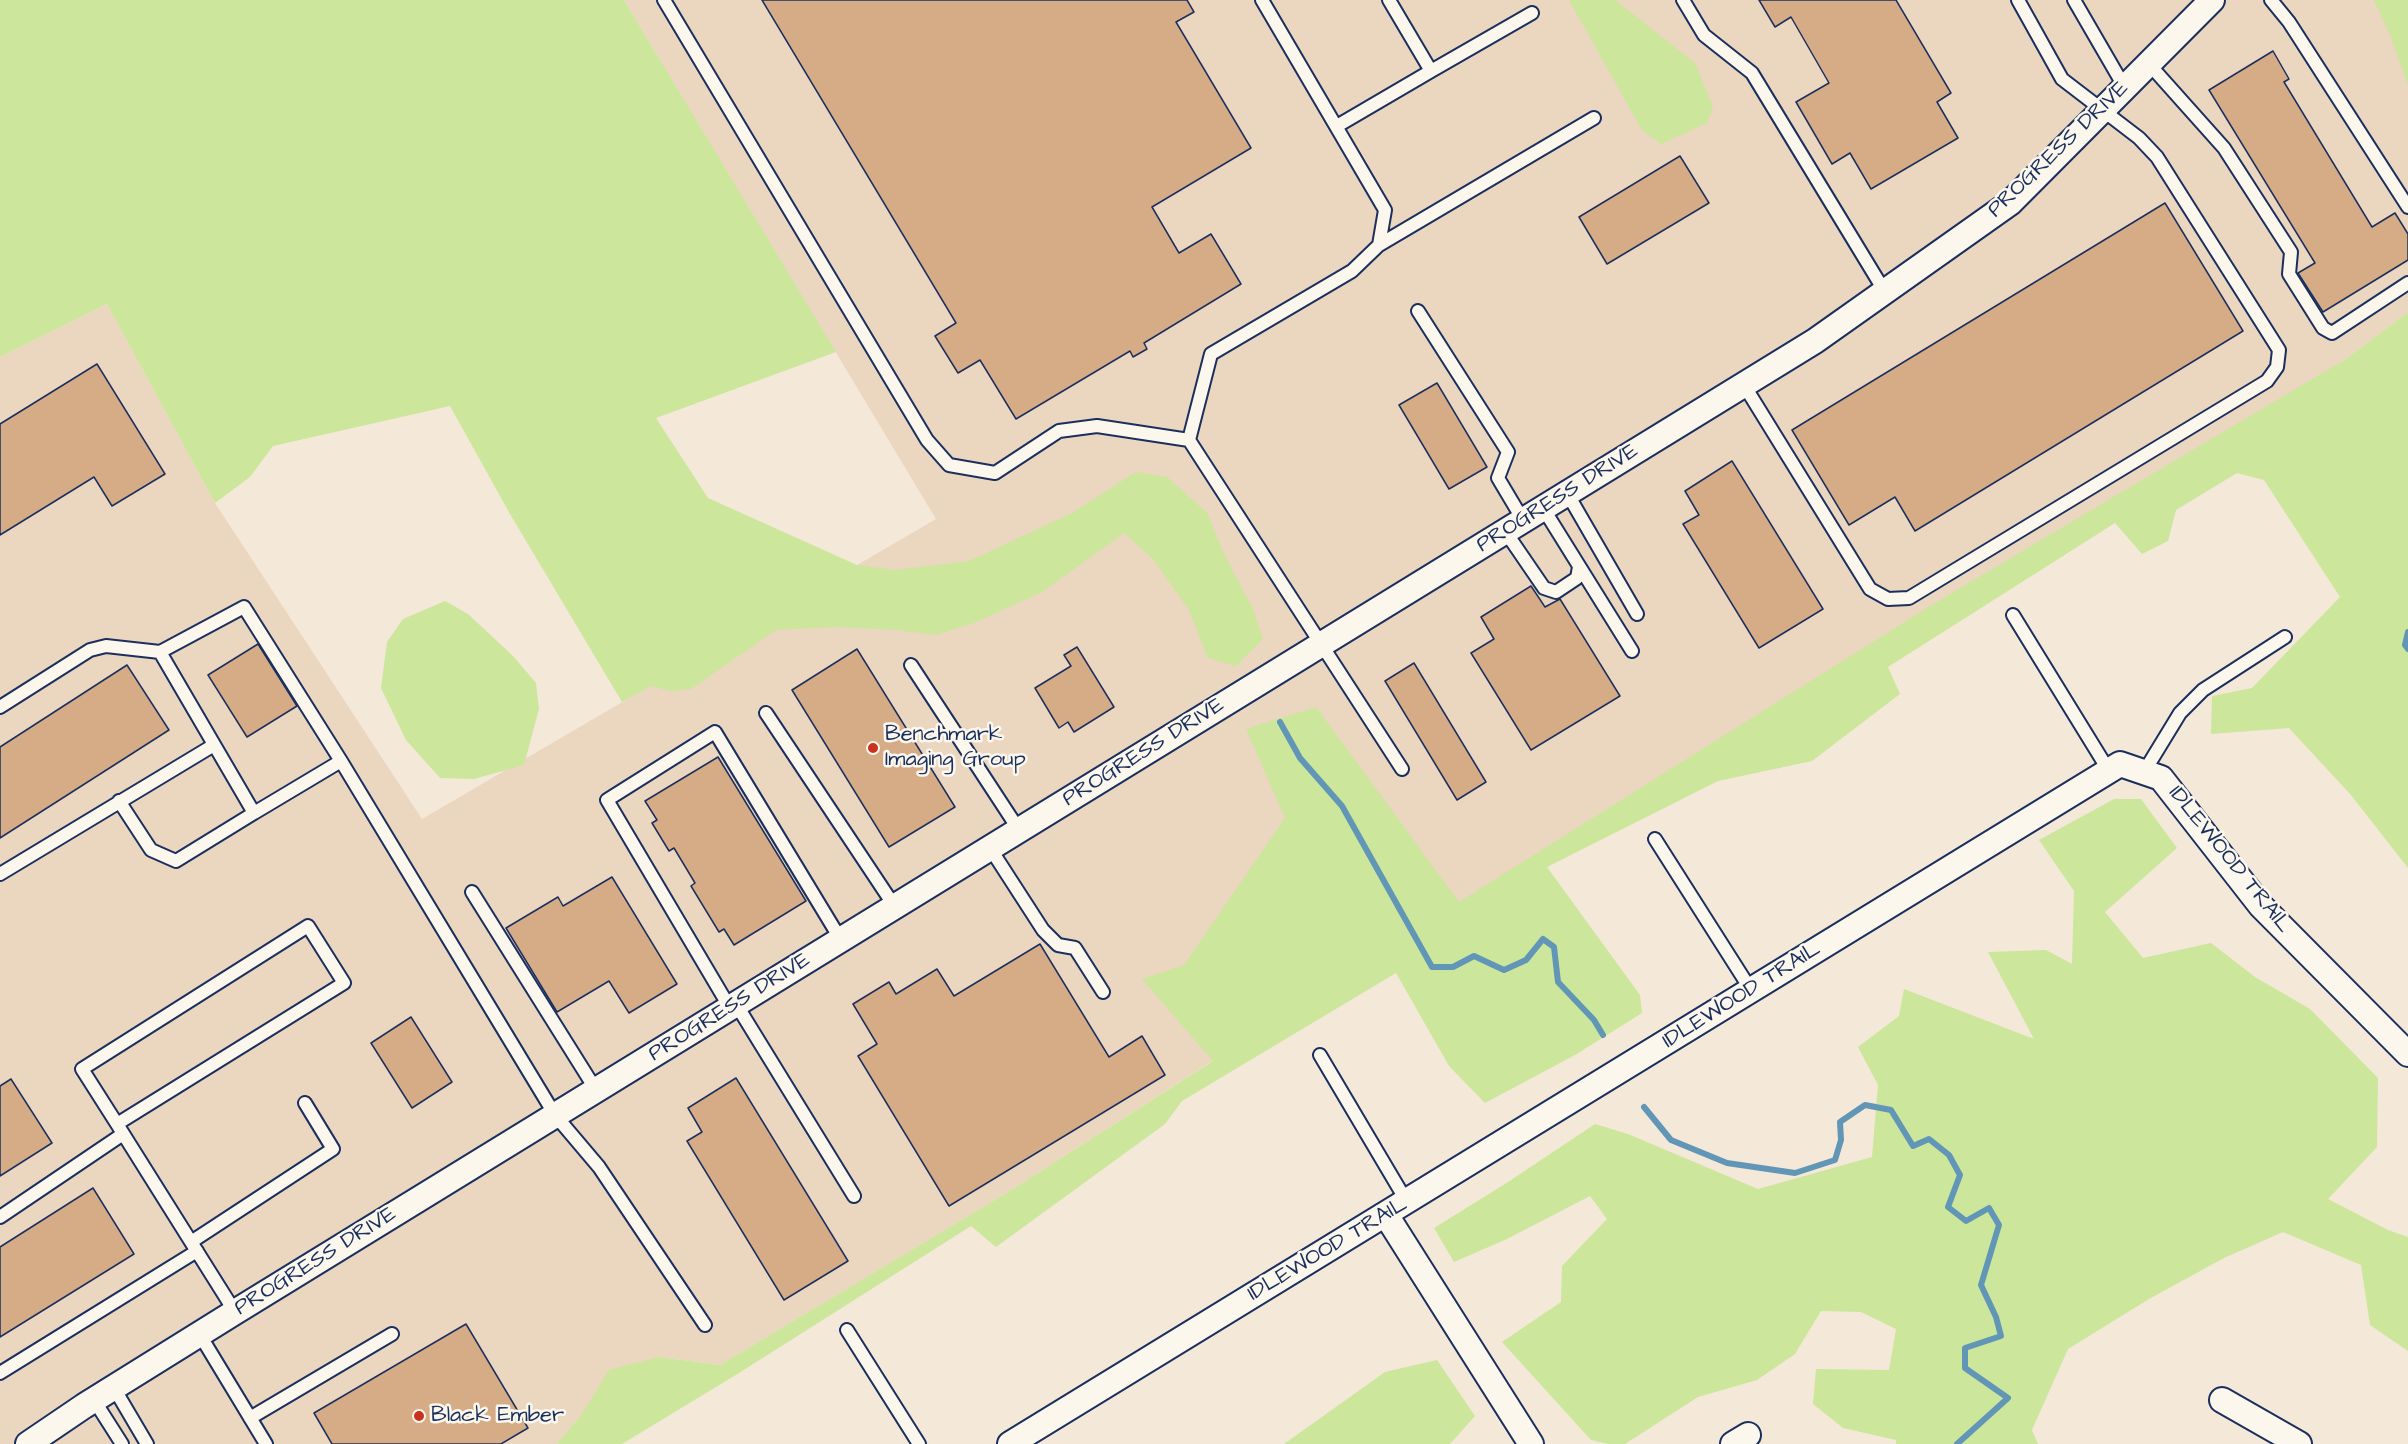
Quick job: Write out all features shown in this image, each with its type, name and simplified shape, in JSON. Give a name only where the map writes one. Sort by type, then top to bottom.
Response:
[{"type":"street","name":"PROGRESS DRIVE","points":[[28,1444],[235,1312],[1815,341],[2010,203],[2212,0]]},
{"type":"street","name":"IDLEWOOD TRAIL","points":[[1010,1444],[2120,764],[2162,777],[2260,906],[2408,1054]]},
{"type":"street","points":[[1386,1215],[1531,1444]]},
{"type":"street","points":[[2222,1400],[2299,1444]]},
{"type":"lane","points":[[664,0],[927,440],[949,465],[994,472],[1059,431],[1097,426],[1189,441]]},
{"type":"lane","points":[[1262,0],[1385,210],[1378,244]]},
{"type":"lane","points":[[1389,0],[1431,71]]},
{"type":"lane","points":[[1683,0],[1704,35],[1752,73],[1884,292]]},
{"type":"lane","points":[[1744,385],[1870,589],[1888,599],[1909,598],[2267,381],[2277,367],[2278,350],[2157,157],[2139,138],[2062,79],[2018,0]]},
{"type":"lane","points":[[2074,0],[2124,88]]},
{"type":"lane","points":[[2271,0],[2289,22],[2408,207]]},
{"type":"lane","points":[[1337,126],[1532,13]]},
{"type":"lane","points":[[2149,64],[2224,148],[2291,252],[2289,274],[2323,328],[2332,333],[2408,283]]},
{"type":"lane","points":[[1402,769],[1189,441],[1211,354],[1352,271],[1378,244],[1594,118]]},
{"type":"lane","points":[[1418,311],[1508,452],[1498,478],[1523,520],[1544,588],[1556,592],[1576,578],[1579,567]]},
{"type":"lane","points":[[1567,493],[1637,614]]},
{"type":"lane","points":[[1523,520],[1579,567],[1632,651]]},
{"type":"lane","points":[[0,707],[90,650],[106,645],[160,652],[244,607],[341,761],[555,1115],[599,1167],[705,1325]]},
{"type":"lane","points":[[2013,615],[2109,771]]},
{"type":"lane","points":[[2144,772],[2180,713],[2203,690],[2285,637]]},
{"type":"lane","points":[[160,652],[254,813]]},
{"type":"lane","points":[[911,665],[1019,830]]},
{"type":"lane","points":[[766,713],[895,907]]},
{"type":"lane","points":[[841,939],[715,732],[607,800],[733,1006],[854,1196]]},
{"type":"lane","points":[[0,874],[214,745]]},
{"type":"lane","points":[[119,801],[151,850],[176,861],[341,761]]},
{"type":"lane","points":[[1655,839],[1751,990]]},
{"type":"lane","points":[[990,848],[1043,930],[1058,945],[1075,948],[1103,992]]},
{"type":"lane","points":[[472,892],[596,1090]]},
{"type":"lane","points":[[0,1216],[120,1129],[344,983],[308,926],[82,1069],[120,1129],[235,1312]]},
{"type":"lane","points":[[1320,1055],[1407,1202]]},
{"type":"lane","points":[[0,1372],[194,1247],[333,1149],[304,1103]]},
{"type":"lane","points":[[847,1329],[920,1444]]},
{"type":"lane","points":[[200,1335],[267,1444]]},
{"type":"lane","points":[[250,1418],[392,1335]]},
{"type":"lane","points":[[104,1394],[122,1444]]},
{"type":"lane","points":[[104,1394],[147,1444]]},
{"type":"shaded area","points":[[624,0],[2408,0],[2408,312],[2346,359],[1334,983],[1013,1189],[720,1365],[659,1357],[584,1411],[557,1444],[0,1444],[0,357],[107,304],[215,503],[422,819],[936,519]]},
{"type":"green space","points":[[0,0],[624,0],[836,352],[656,418],[708,498],[857,565],[895,570],[969,561],[1072,513],[1136,472],[1167,477],[1207,513],[1224,554],[1253,609],[1263,639],[1236,666],[1208,658],[1189,610],[1153,559],[1124,533],[1042,592],[974,623],[936,635],[837,627],[776,630],[691,689],[670,691],[651,686],[622,702],[510,514],[450,406],[273,446],[250,477],[215,503],[107,304],[0,357]]},
{"type":"green space","points":[[1569,0],[1615,0],[1695,63],[1713,107],[1707,123],[1661,144],[1642,130]]},
{"type":"green space","points":[[2374,0],[2408,0],[2408,85],[2390,35]]},
{"type":"green space","points":[[2408,312],[2408,868],[2351,795],[2289,728],[2211,734],[2212,696],[2252,688],[2340,597],[2264,480],[2237,473],[2176,510],[2168,541],[2142,554],[2115,523],[1888,667],[1900,694],[1812,761],[1718,781],[1547,867],[1640,995],[1642,1013],[1575,1055],[1485,1103],[1449,1066],[1396,973],[1182,1101],[1165,1124],[996,1247],[971,1226],[622,1444],[557,1444],[584,1411],[609,1370],[659,1357],[720,1365],[1013,1189],[1213,1061],[1142,979],[1184,965],[1285,818],[1246,729],[1316,707],[1459,902],[1930,606],[2346,359]]},
{"type":"green space","points":[[445,601],[468,614],[513,656],[536,683],[539,709],[524,765],[474,779],[440,778],[406,740],[381,688],[387,642],[403,619]]},
{"type":"green space","points":[[2114,799],[2141,799],[2177,848],[2105,912],[2143,958],[2211,943],[2255,977],[2310,1009],[2378,1078],[2377,1147],[2328,1199],[2388,1230],[2408,1237],[2408,1351],[2370,1325],[2361,1265],[2283,1232],[2224,1258],[2149,1299],[2068,1349],[2032,1430],[2038,1444],[1896,1444],[1896,1440],[1843,1428],[1813,1404],[1816,1369],[1889,1370],[1896,1329],[1861,1312],[1821,1311],[1795,1354],[1757,1380],[1698,1397],[1625,1444],[1608,1444],[1591,1440],[1502,1342],[1561,1302],[1562,1266],[1607,1219],[1590,1196],[1507,1239],[1454,1262],[1434,1228],[1595,1124],[1628,1134],[1758,1189],[1872,1157],[1878,1085],[1858,1047],[1899,1016],[1904,989],[2034,1039],[1988,952],[2046,950],[2072,964],[2074,891],[2039,840]]},
{"type":"green space","points":[[1437,1360],[1475,1416],[1450,1444],[1284,1444],[1385,1372]]},
{"type":"building","points":[[762,0],[1187,0],[1194,12],[1176,22],[1251,148],[1152,207],[1179,253],[1211,234],[1241,284],[1144,343],[1147,349],[1133,357],[1130,351],[1016,419],[980,360],[958,373],[935,336],[956,323]]},
{"type":"building","points":[[1759,0],[1896,0],[1951,93],[1937,102],[1958,138],[1871,189],[1850,153],[1832,164],[1796,102],[1829,83],[1791,17],[1775,27]]},
{"type":"building","points":[[2273,51],[2289,79],[2284,82],[2372,227],[2395,213],[2408,234],[2408,260],[2323,312],[2298,273],[2315,263],[2209,90]]},
{"type":"building","points":[[1680,156],[1709,203],[1607,264],[1579,217]]},
{"type":"building","points":[[2165,203],[2243,331],[1915,531],[1895,497],[1849,525],[1792,430]]},
{"type":"building","points":[[97,364],[165,474],[112,506],[94,477],[0,535],[0,424]]},
{"type":"building","points":[[1437,383],[1487,467],[1449,489],[1399,405]]},
{"type":"building","points":[[1732,461],[1823,609],[1759,648],[1683,524],[1699,515],[1685,491]]},
{"type":"building","points":[[1531,586],[1545,607],[1560,599],[1620,696],[1531,750],[1471,653],[1494,639],[1481,617]]},
{"type":"building","points":[[258,644],[297,706],[247,737],[208,675]]},
{"type":"building","points":[[1077,647],[1114,707],[1074,732],[1068,722],[1059,728],[1035,688],[1071,666],[1064,655]]},
{"type":"building","name":"Benchmark Imaging Group","points":[[857,649],[955,807],[889,847],[792,690]]},
{"type":"building","points":[[1414,663],[1486,782],[1457,800],[1385,681]]},
{"type":"building","points":[[127,665],[169,730],[0,838],[0,747]]},
{"type":"building","points":[[718,757],[806,901],[734,945],[724,929],[719,932],[691,886],[695,883],[674,848],[669,851],[652,823],[657,820],[645,801]]},
{"type":"building","points":[[612,877],[677,984],[629,1013],[609,981],[557,1012],[506,928],[558,897],[563,906]]},
{"type":"building","points":[[1040,944],[1109,1057],[1142,1036],[1165,1075],[949,1206],[858,1056],[877,1044],[853,1004],[889,982],[896,994],[937,969],[954,996]]},
{"type":"building","points":[[411,1017],[452,1082],[412,1108],[371,1043]]},
{"type":"building","points":[[736,1078],[848,1261],[784,1300],[687,1141],[702,1132],[688,1108]]},
{"type":"building","points":[[11,1079],[52,1143],[0,1176],[0,1086]]},
{"type":"building","points":[[93,1188],[134,1254],[0,1337],[0,1247]]},
{"type":"building","points":[[466,1324],[528,1428],[501,1444],[332,1444],[314,1413]]},
{"type":"waterway","points":[[2408,632],[2405,645],[2408,649]]},
{"type":"waterway","points":[[1280,722],[1300,758],[1342,806],[1432,967],[1453,967],[1474,956],[1504,970],[1526,960],[1543,939],[1554,947],[1558,982],[1594,1020],[1603,1035]]},
{"type":"waterway","points":[[1644,1107],[1671,1140],[1727,1163],[1795,1173],[1835,1160],[1841,1140],[1840,1122],[1865,1105],[1891,1110],[1913,1146],[1929,1139],[1949,1155],[1960,1175],[1948,1207],[1966,1221],[1989,1208],[1999,1225],[1981,1285],[1996,1317],[2001,1336],[1965,1348],[1965,1368],[2008,1398],[1957,1444]]},
{"type":"place","name":"Benchmark Imaging Group","points":[[873,748]]},
{"type":"place","name":"Black Ember","points":[[419,1416]]}]
